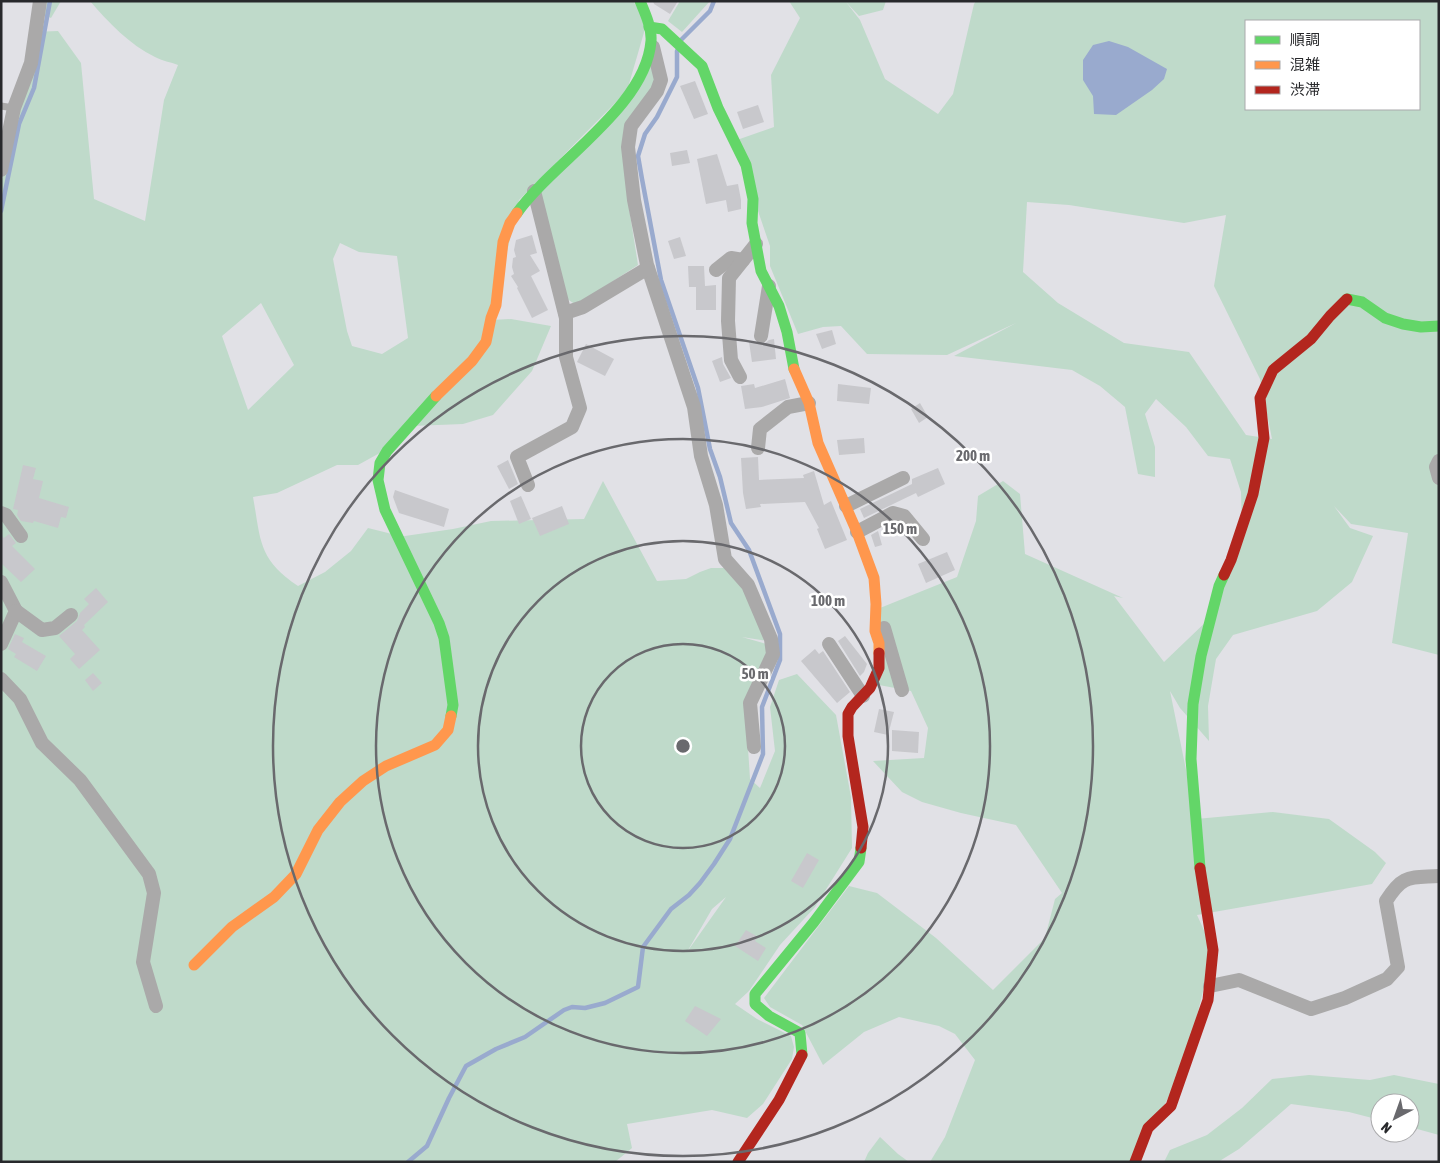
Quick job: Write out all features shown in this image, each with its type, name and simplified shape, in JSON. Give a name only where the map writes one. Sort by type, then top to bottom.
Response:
[{"type":"street","points":[[1,170],[8,107],[31,63],[40,1]]},
{"type":"street","points":[[640,1],[649,27],[661,80],[657,90],[631,126],[628,147],[634,200],[648,268],[694,407],[702,456],[716,505],[725,559],[748,585],[771,638],[773,654],[750,703],[754,746]]},
{"type":"street","points":[[649,27],[662,29],[702,66],[718,108],[746,166],[753,199],[752,223],[761,271],[779,306],[787,332],[794,367],[809,403],[818,443],[857,532],[874,578],[876,604],[875,631],[879,643],[879,668],[870,688],[848,714],[848,736],[863,827],[859,862],[814,922],[755,994],[755,1004],[769,1016],[800,1033],[803,1054],[779,1100],[738,1162]]},
{"type":"street","points":[[194,965],[232,927],[274,897],[296,874],[318,830],[340,802],[363,781],[386,766],[435,745],[448,730],[453,705],[444,638],[439,623],[385,510],[378,491],[378,469],[387,449],[487,343],[490,320],[496,305],[499,263],[503,241],[510,224],[534,191],[596,132],[632,92],[647,65],[652,43]]},
{"type":"street","points":[[528,485],[517,457],[572,427],[580,408],[566,357],[565,313],[534,191]]},
{"type":"street","points":[[740,377],[731,360],[728,321],[729,278],[756,244]]},
{"type":"street","points":[[716,270],[731,258],[743,260]]},
{"type":"street","points":[[565,313],[583,307],[648,268]]},
{"type":"street","points":[[761,336],[769,286]]},
{"type":"street","points":[[1135,1162],[1148,1128],[1171,1106],[1208,1000],[1213,950],[1200,873],[1191,759],[1193,704],[1201,656],[1219,586],[1231,560],[1253,494],[1264,438],[1260,398],[1273,370],[1311,339],[1347,299],[1362,302],[1385,318],[1403,324],[1421,327],[1439,326]]},
{"type":"street","points":[[758,448],[760,429],[788,407],[809,403]]},
{"type":"street","points":[[1439,461],[1436,467],[1439,478]]},
{"type":"street","points":[[846,506],[903,478]]},
{"type":"street","points":[[1,513],[6,515],[21,536]]},
{"type":"street","points":[[857,532],[893,514],[904,516],[923,539]]},
{"type":"street","points":[[1,582],[16,611],[42,630],[55,628],[71,615]]},
{"type":"street","points":[[876,604],[902,690]]},
{"type":"street","points":[[1,644],[16,611]]},
{"type":"street","points":[[829,644],[863,696]]},
{"type":"street","points":[[1,679],[20,699],[42,743],[80,780],[150,874],[154,893],[143,962],[156,1006]]},
{"type":"street","points":[[1210,986],[1239,980],[1311,1009],[1345,998],[1387,979],[1398,966],[1386,901],[1395,886],[1408,878],[1439,876]]},
{"type":"green space","points":[[42,1],[61,1],[51,18],[41,13]]},
{"type":"green space","points":[[90,1],[633,1],[647,22],[627,91],[519,200],[491,320],[511,319],[551,326],[532,371],[493,415],[463,424],[412,426],[387,449],[358,465],[337,465],[277,493],[253,497],[260,537],[268,558],[275,567],[298,586],[325,572],[351,551],[368,528],[398,537],[491,521],[584,519],[603,481],[657,581],[686,579],[711,568],[724,568],[743,583],[768,641],[742,637],[770,645],[745,701],[750,779],[760,788],[775,751],[770,707],[779,680],[797,674],[836,715],[851,797],[852,848],[815,907],[780,945],[749,991],[735,1004],[757,1019],[791,1036],[794,1047],[792,1059],[763,1104],[747,1118],[712,1110],[627,1124],[632,1148],[615,1162],[1,1162],[1,184],[32,32],[58,31],[81,63],[94,199],[145,221],[164,100],[178,65],[158,58],[137,46],[112,25]],"holes":[[[340,243],[359,252],[397,256],[408,338],[382,354],[352,346],[347,331],[333,259]],[[261,303],[294,365],[248,410],[222,336]],[[726,897],[687,952],[712,909]]]},
{"type":"green space","points":[[680,1],[710,1],[682,32],[668,21]]},
{"type":"green space","points":[[789,1],[886,1],[883,10],[859,16],[846,2],[860,20],[885,79],[938,114],[953,94],[976,1],[1439,1],[1439,655],[1392,643],[1408,533],[1351,524],[1334,506],[1350,528],[1373,536],[1352,582],[1317,611],[1233,635],[1216,659],[1208,706],[1209,741],[1180,708],[1170,691],[1196,819],[1273,812],[1329,819],[1375,852],[1386,863],[1372,884],[1197,915],[1213,950],[1185,1065],[1135,1162],[930,1162],[945,1137],[975,1060],[955,1034],[939,1026],[899,1017],[864,1032],[823,1065],[802,1025],[770,1007],[764,998],[849,886],[877,893],[936,938],[993,990],[1045,938],[1055,899],[1062,893],[1016,825],[922,802],[902,792],[873,761],[924,758],[928,728],[911,691],[879,685],[880,608],[957,577],[976,521],[978,496],[1003,481],[1020,494],[1025,554],[1123,598],[1114,596],[1164,662],[1211,617],[1242,528],[1241,492],[1230,459],[1208,456],[1186,427],[1156,399],[1145,414],[1155,447],[1155,477],[1138,474],[1125,407],[1100,386],[1072,370],[954,356],[1016,323],[947,355],[867,354],[841,326],[823,327],[798,334],[770,266],[770,246],[734,141],[774,127],[771,75],[800,18]],"holes":[[[1027,202],[1069,205],[1184,223],[1226,215],[1214,286],[1260,379],[1272,439],[1246,435],[1189,352],[1124,343],[1058,303],[1023,272]]]},
{"type":"green space","points":[[654,60],[657,91],[627,125],[629,208],[638,265],[576,305],[563,296],[537,197]]},
{"type":"green space","points":[[1309,1075],[1370,1080],[1394,1075],[1439,1084],[1439,1135],[1420,1130],[1420,1093],[1370,1093],[1370,1117],[1349,1112],[1291,1104],[1239,1149],[1218,1162],[1164,1162],[1170,1150],[1207,1135],[1242,1108],[1272,1079]]},
{"type":"green space","points":[[880,1137],[898,1154],[909,1162],[864,1162]]},
{"type":"water","points":[[1109,41],[1128,47],[1167,69],[1164,79],[1152,90],[1116,115],[1094,114],[1093,96],[1083,80],[1083,60],[1093,45]]},
{"type":"building","points":[[653,1],[678,1],[670,14],[654,4]]},
{"type":"building","points":[[695,81],[708,114],[694,119],[680,86]]},
{"type":"building","points":[[758,105],[764,122],[743,129],[737,112]]},
{"type":"building","points":[[687,150],[690,163],[672,166],[670,153]]},
{"type":"building","points":[[717,154],[727,186],[738,184],[741,209],[728,212],[726,200],[706,204],[697,159]]},
{"type":"building","points":[[532,235],[537,253],[530,255],[540,271],[531,276],[548,310],[532,318],[511,276],[514,274],[512,267],[513,258],[516,257],[514,250],[516,240]]},
{"type":"building","points":[[680,237],[686,256],[674,259],[668,241]]},
{"type":"building","points":[[688,266],[704,266],[705,286],[716,285],[716,310],[696,310],[696,287],[689,287]]},
{"type":"building","points":[[832,330],[836,344],[822,349],[816,334]]},
{"type":"building","points":[[774,339],[776,359],[752,362],[749,342],[764,344]]},
{"type":"building","points":[[586,344],[614,359],[605,376],[577,362]]},
{"type":"building","points":[[722,357],[723,364],[731,378],[720,382],[712,361]]},
{"type":"building","points":[[785,379],[790,398],[762,407],[745,409],[741,386],[754,384],[755,388]]},
{"type":"building","points":[[838,384],[871,388],[869,404],[837,401]]},
{"type":"building","points":[[920,403],[928,417],[919,423],[911,409]]},
{"type":"building","points":[[864,438],[865,453],[839,455],[837,440]]},
{"type":"building","points":[[758,457],[759,480],[804,478],[803,475],[814,471],[824,505],[831,501],[847,540],[825,549],[817,529],[819,528],[805,502],[760,504],[761,507],[746,509],[741,458]]},
{"type":"building","points":[[508,460],[518,484],[509,489],[497,466]]},
{"type":"building","points":[[23,465],[36,468],[33,479],[43,481],[39,498],[69,507],[66,518],[61,517],[58,528],[34,521],[33,523],[21,521],[17,515],[18,510],[13,509]]},
{"type":"building","points":[[938,468],[945,484],[918,497],[916,493],[864,518],[860,509],[912,484],[912,479]]},
{"type":"building","points":[[395,490],[449,509],[444,527],[399,513],[393,497]]},
{"type":"building","points":[[521,496],[531,519],[519,524],[510,501]]},
{"type":"building","points":[[562,506],[569,524],[540,536],[532,518]]},
{"type":"building","points":[[878,531],[882,545],[875,547],[871,535]]},
{"type":"building","points":[[9,534],[16,543],[12,546],[35,569],[21,582],[1,563],[1,535],[4,538]]},
{"type":"building","points":[[947,552],[955,570],[926,583],[918,564]]},
{"type":"building","points":[[96,588],[108,602],[84,625],[85,627],[82,630],[100,650],[79,669],[70,659],[75,654],[59,636],[77,621],[80,613],[89,604],[84,599]]},
{"type":"building","points":[[15,634],[24,638],[22,642],[46,656],[37,671],[14,657],[16,654],[8,649]]},
{"type":"building","points":[[845,636],[867,664],[860,676],[838,641]]},
{"type":"building","points":[[815,649],[819,654],[823,651],[850,692],[837,703],[801,661]]},
{"type":"building","points":[[93,673],[102,683],[93,691],[85,680]]},
{"type":"building","points":[[879,709],[894,712],[888,735],[874,732]]},
{"type":"building","points":[[892,730],[919,732],[918,753],[892,751]]},
{"type":"building","points":[[807,853],[819,860],[803,888],[791,881]]},
{"type":"building","points":[[746,930],[758,937],[755,941],[766,948],[758,961],[735,946]]},
{"type":"building","points":[[695,1006],[721,1019],[707,1036],[685,1021]]},
{"type":"waterway","points":[[1,211],[19,124],[34,88],[50,1]]},
{"type":"waterway","points":[[681,40],[710,11],[714,1]]},
{"type":"waterway","points":[[408,1162],[427,1146],[466,1066],[496,1049],[525,1037],[564,1010],[572,1007],[585,1008],[605,1003],[638,987],[643,947],[671,909],[689,895],[700,883],[730,839],[763,754],[762,707],[780,660],[780,634],[749,550],[731,523],[720,477],[710,449],[698,388],[661,280],[638,156],[645,134],[657,117],[677,77],[677,51]]},
{"type":"traffic: fast","points":[[517,213],[533,193],[616,111],[633,88],[645,65],[651,41],[649,26],[640,1]]},
{"type":"traffic: fast","points":[[649,27],[662,29],[702,66],[718,108],[746,165],[753,199],[752,223],[761,271],[779,306],[787,332],[794,369]]},
{"type":"traffic: fast","points":[[1347,299],[1362,302],[1385,318],[1403,324],[1421,327],[1439,326]]},
{"type":"traffic: fast","points":[[436,396],[387,451],[380,463],[378,480],[385,510],[439,623],[444,638],[453,705],[451,716]]},
{"type":"traffic: fast","points":[[1200,868],[1191,759],[1193,704],[1201,656],[1219,586],[1224,575]]},
{"type":"traffic: fast","points":[[802,1055],[800,1033],[769,1016],[755,1004],[755,994],[814,922],[859,862],[861,848]]},
{"type":"traffic: slow","points":[[436,396],[472,361],[486,342],[496,305],[503,242],[510,223],[517,213]]},
{"type":"traffic: slow","points":[[794,369],[809,403],[818,443],[857,532],[874,578],[876,604],[875,631],[879,643],[879,653]]},
{"type":"traffic: slow","points":[[194,965],[232,927],[274,897],[296,874],[318,830],[340,802],[363,781],[386,766],[435,745],[448,730],[451,716]]},
{"type":"traffic: jam","points":[[1224,575],[1231,560],[1253,494],[1264,438],[1260,398],[1273,370],[1311,339],[1347,299]]},
{"type":"traffic: jam","points":[[861,848],[863,827],[848,736],[848,714],[870,688],[879,668],[879,653]]},
{"type":"traffic: jam","points":[[1135,1162],[1148,1128],[1171,1106],[1208,1000],[1213,950],[1200,868]]},
{"type":"traffic: jam","points":[[738,1162],[779,1100],[802,1055]]}]
